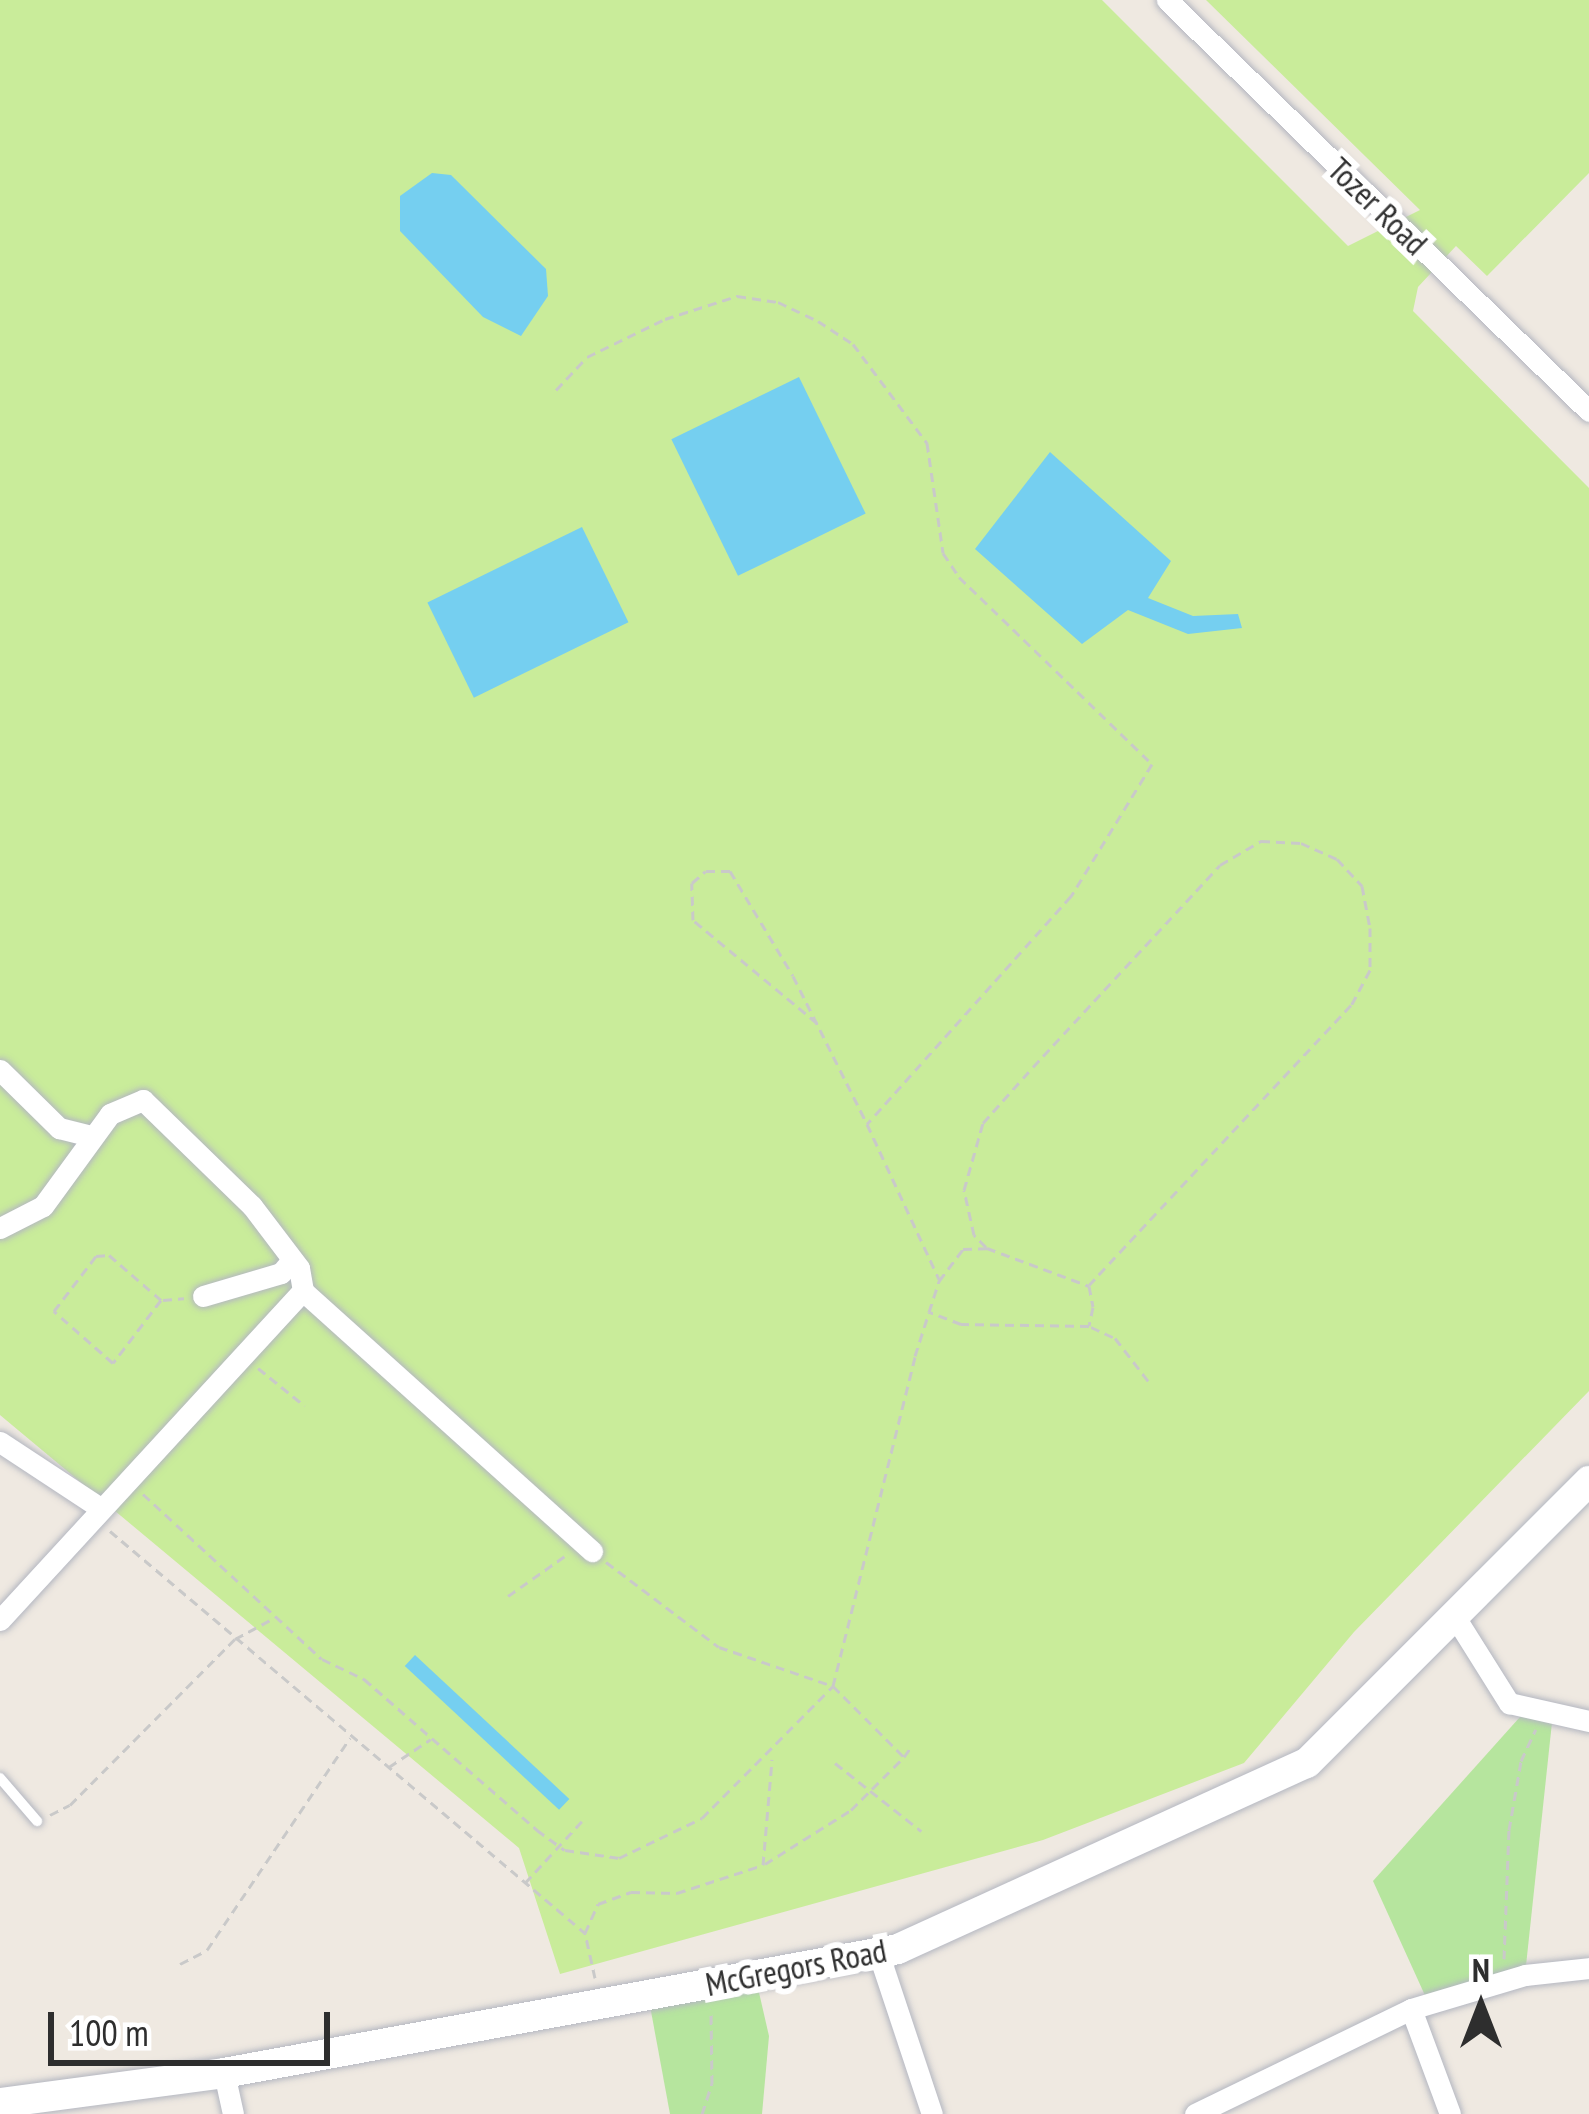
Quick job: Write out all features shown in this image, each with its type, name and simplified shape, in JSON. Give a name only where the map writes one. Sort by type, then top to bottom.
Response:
[{"type":"street","name":"Tozer Road","points":[[1167,0],[1589,411]]},
{"type":"street","points":[[0,1070],[59,1128],[91,1136]]},
{"type":"street","points":[[0,1228],[43,1207],[84,1159],[91,1136],[126,1101],[142,1100],[252,1206],[292,1260],[302,1291],[592,1551]]},
{"type":"street","points":[[203,1296],[281,1274],[292,1260]]},
{"type":"street","points":[[0,1620],[124,1477],[302,1291]]},
{"type":"street","points":[[0,1442],[94,1510]]},
{"type":"street","name":"McGregors Road","points":[[0,2103],[224,2073],[878,1952],[1307,1763],[1589,1481]]},
{"type":"street","points":[[1455,1617],[1509,1703],[1589,1721]]},
{"type":"street","points":[[878,1952],[932,2114]]},
{"type":"street","points":[[1195,2114],[1411,2008],[1526,1975],[1589,1968]]},
{"type":"street","points":[[1411,2008],[1450,2114]]},
{"type":"street","points":[[224,2073],[233,2114]]},
{"type":"lane","points":[[0,1778],[37,1821]]},
{"type":"path","points":[[556,390],[587,357],[665,319],[737,296],[778,302],[818,321],[853,344],[926,442],[943,553],[959,577],[1152,764],[1071,896],[867,1124]]},
{"type":"path","points":[[987,1248],[974,1235],[964,1190],[983,1123],[1033,1067],[1220,865],[1261,842],[1301,843],[1337,859],[1361,886],[1370,928],[1370,970],[1351,1005],[1089,1286],[1089,1326]]},
{"type":"path","points":[[817,1023],[693,920],[692,883],[706,871],[730,871],[817,1023],[939,1281]]},
{"type":"path","points":[[124,1477],[276,1617],[432,1738],[556,1844],[619,1858],[655,1846],[703,1818],[772,1754],[833,1685],[929,1312],[939,1281],[963,1249],[987,1248],[1089,1286]]},
{"type":"path","points":[[109,1255],[161,1300],[113,1363],[54,1311],[97,1256],[109,1255]]},
{"type":"path","points":[[929,1312],[961,1324],[1089,1326],[1115,1338],[1149,1382]]},
{"type":"path","points":[[234,1358],[305,1406]]},
{"type":"path","points":[[94,1510],[235,1639],[585,1933]]},
{"type":"path","points":[[508,1596],[564,1556],[592,1551],[718,1647],[833,1685],[904,1756]]},
{"type":"path","points":[[37,1821],[70,1805],[235,1639],[276,1617]]},
{"type":"path","points":[[1504,1959],[1509,1829],[1521,1761],[1547,1712]]},
{"type":"path","points":[[180,1964],[207,1950],[351,1736]]},
{"type":"path","points":[[387,1768],[432,1738]]},
{"type":"path","points":[[601,2004],[585,1933],[598,1904],[631,1892],[677,1893],[764,1864],[870,1790],[911,1747]]},
{"type":"path","points":[[764,1864],[772,1754]]},
{"type":"path","points":[[835,1763],[921,1832]]},
{"type":"path","points":[[524,1884],[556,1844],[583,1821]]},
{"type":"path","points":[[702,2114],[712,2084],[711,1983]]},
{"type":"green space","points":[[0,0],[1102,0],[1348,246],[1420,210],[1206,0],[1589,0],[1589,173],[1487,276],[1456,246],[1418,287],[1413,311],[1589,488],[1589,1391],[1354,1632],[1244,1763],[1043,1840],[560,1974],[519,1848],[0,1415]]},
{"type":"green space","points":[[1528,1708],[1553,1713],[1525,1975],[1428,2002],[1373,1881]]},
{"type":"green space","points":[[755,1975],[769,2036],[762,2114],[670,2114],[648,1995]]},
{"type":"water","points":[[432,173],[451,175],[546,269],[548,296],[521,336],[483,317],[400,231],[400,196]]},
{"type":"water","points":[[799,377],[866,514],[738,576],[671,439]]},
{"type":"water","points":[[1050,452],[1171,561],[1148,598],[1193,616],[1238,614],[1242,628],[1188,634],[1128,610],[1082,644],[975,549]]},
{"type":"water","points":[[582,527],[628,622],[474,698],[427,602]]},
{"type":"water","points":[[415,1655],[569,1799],[559,1810],[405,1666]]}]
